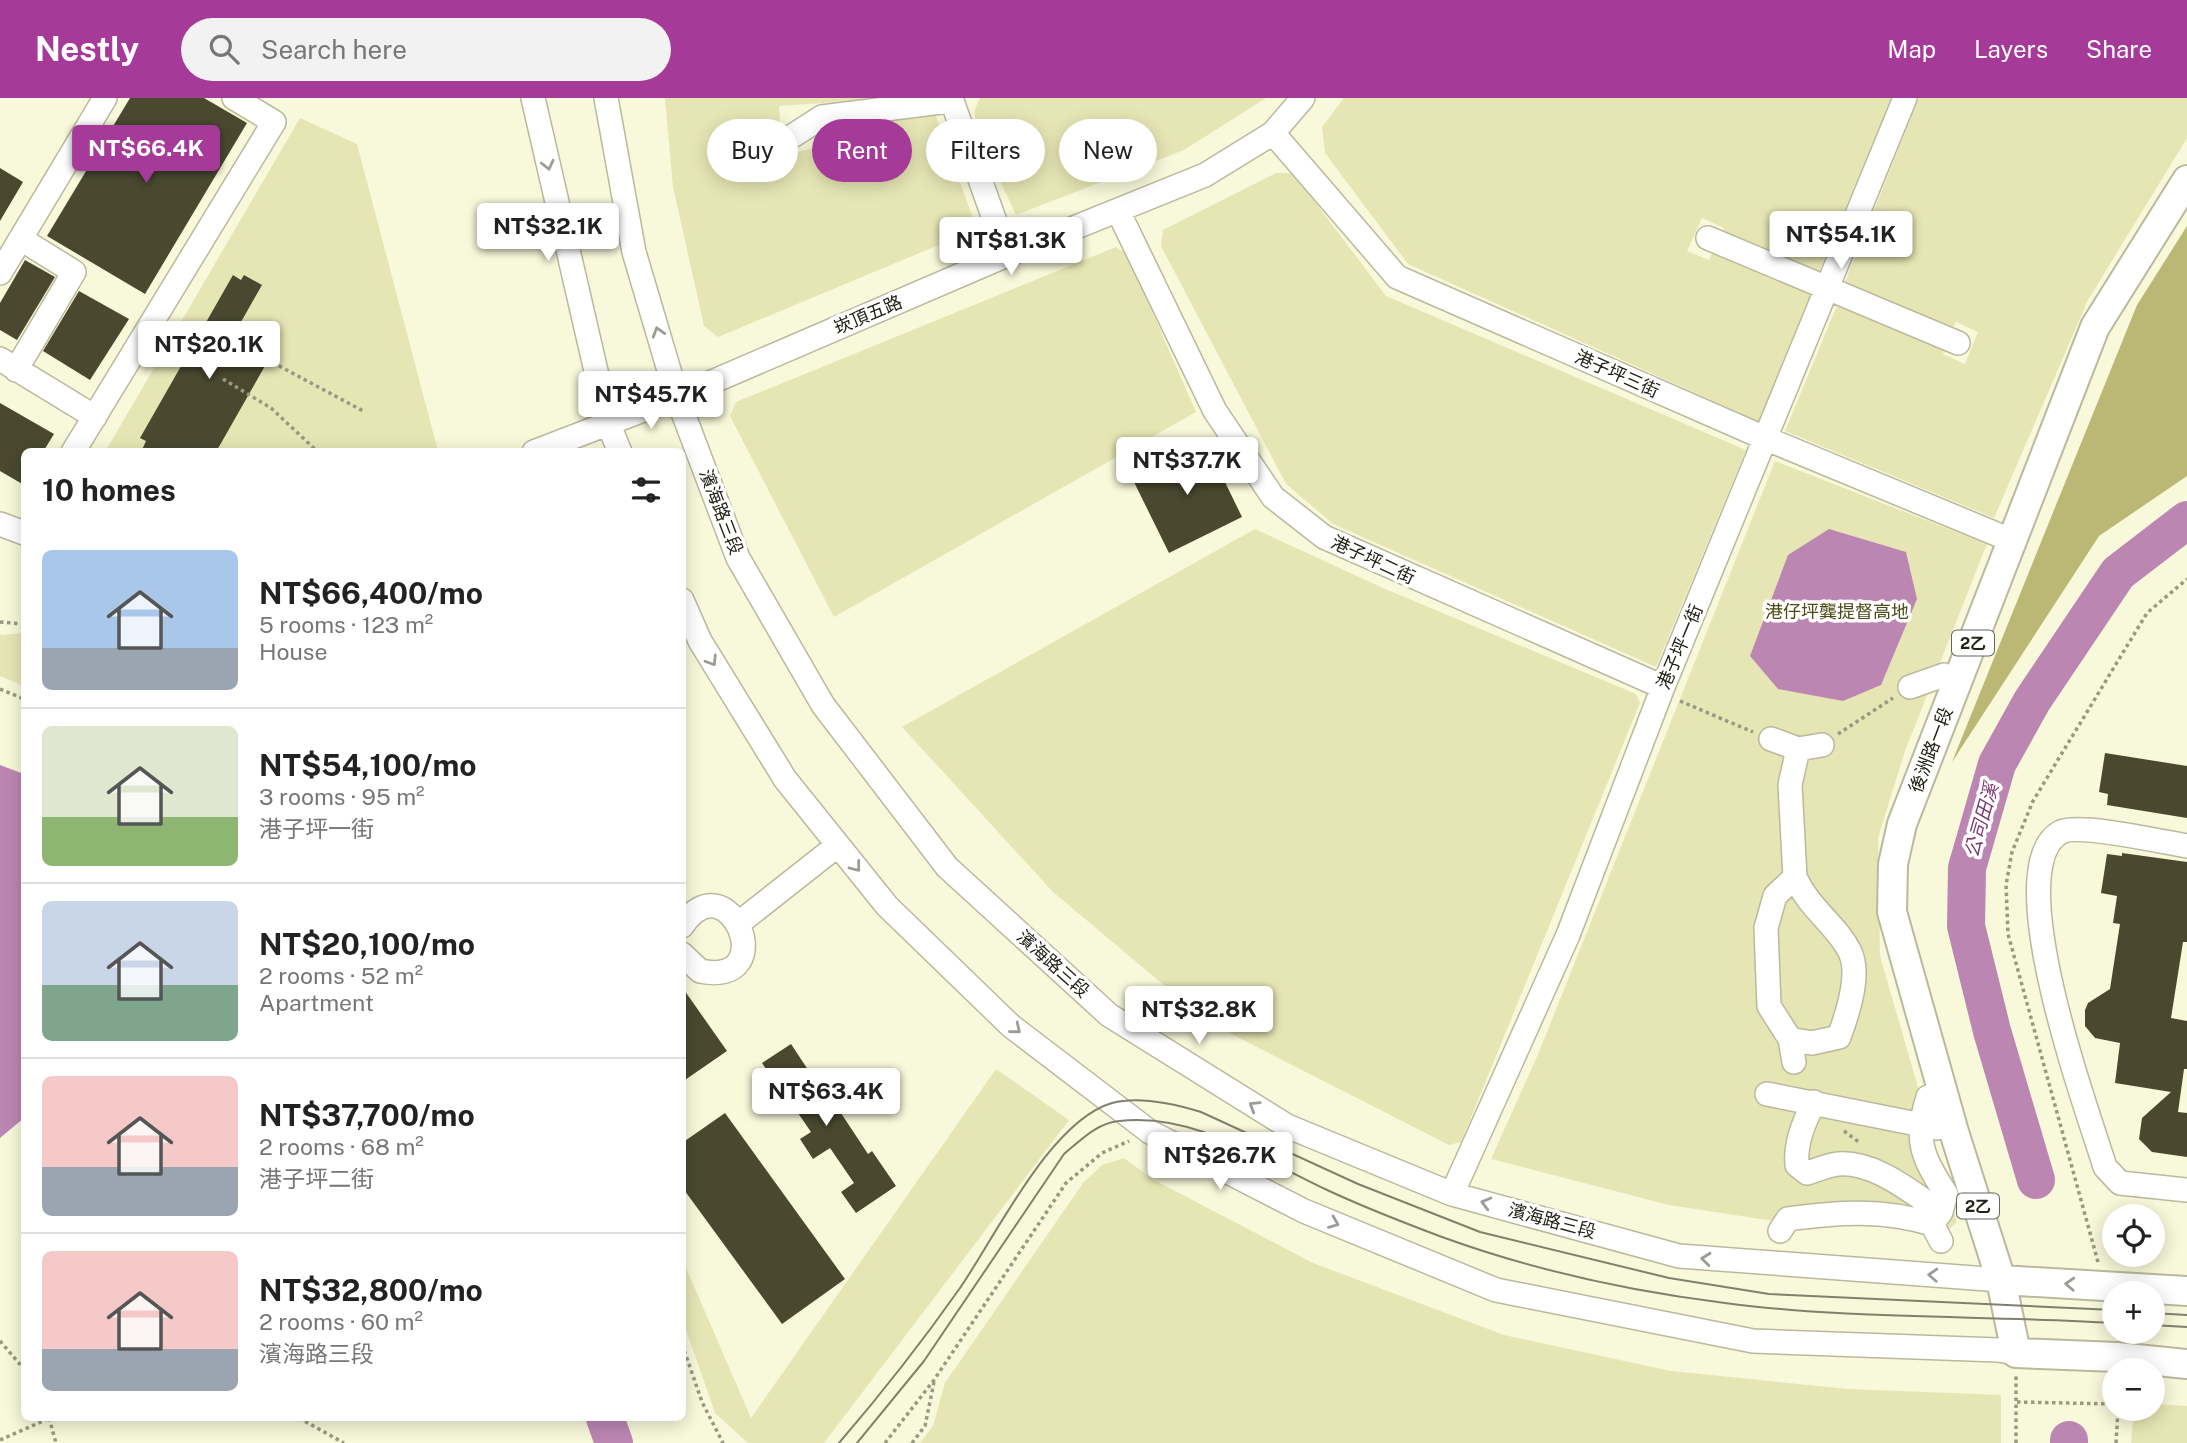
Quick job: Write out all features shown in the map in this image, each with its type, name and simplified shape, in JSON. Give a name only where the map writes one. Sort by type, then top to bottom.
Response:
[{"type":"main road","name":"後洲路一段","points":[[2016,1353],[2001,1280],[1902,954],[1892,912],[1893,864],[1902,824],[2095,327],[2187,180]]},
{"type":"main road","name":"濱海路三段","points":[[2001,1280],[2102,1286]]},
{"type":"main road","name":"濱海路三段","points":[[2165,1290],[2187,1291]]},
{"type":"main road","points":[[2016,1353],[2117,1357],[2187,1364]]},
{"type":"street","points":[[0,273],[105,98]]},
{"type":"street","points":[[76,448],[274,122],[234,98]]},
{"type":"street","name":"濱海路三段","points":[[606,98],[634,251],[677,397],[745,570],[823,705],[947,867],[1109,1015],[1287,1126],[1452,1194],[1679,1256],[2001,1280]]},
{"type":"street","name":"崁頂五路","points":[[544,448],[677,397],[1007,255],[1119,213],[1205,175],[1273,133],[1303,98]]},
{"type":"street","name":"港子坪一街","points":[[1452,1194],[1568,935],[1905,98]]},
{"type":"street","points":[[527,99],[608,423],[618,448]]},
{"type":"street","points":[[798,132],[822,117],[950,99],[1007,255]]},
{"type":"street","name":"港子坪三街","points":[[1273,133],[1397,278],[1767,439],[2013,541]]},
{"type":"street","name":"港子坪二街","points":[[1119,213],[1215,411],[1273,497],[1324,537],[1667,692]]},
{"type":"street","points":[[1708,237],[1958,343]]},
{"type":"street","points":[[21,239],[74,272],[8,364],[95,417]]},
{"type":"street","points":[[686,609],[700,641],[785,779],[887,906],[1012,1026],[1150,1132],[1304,1211],[1496,1290],[1753,1341],[1998,1349],[2016,1353]]},
{"type":"street","points":[[1910,687],[1944,675]]},
{"type":"street","points":[[1771,739],[1798,749],[1822,745]]},
{"type":"street","points":[[1795,877],[1775,896],[1766,928],[1769,1006],[1792,1050],[1839,1037],[1853,999],[1851,953],[1804,897],[1795,877],[1790,785],[1798,749]]},
{"type":"street","points":[[2187,846],[2082,829],[2064,831],[2050,840],[2044,857],[2037,912],[2046,972],[2105,1167],[2120,1183],[2187,1190]]},
{"type":"street","points":[[739,923],[838,845]]},
{"type":"street","points":[[686,922],[695,912],[714,908],[732,915],[739,923],[744,942],[742,951],[730,967],[710,973],[700,971],[686,958]]},
{"type":"street","points":[[1767,1094],[1928,1126]]},
{"type":"street","points":[[1928,1097],[1928,1126],[1922,1151],[1946,1194],[1938,1226]]},
{"type":"street","points":[[1814,1102],[1804,1122],[1796,1153],[1797,1165],[1807,1173],[1838,1164],[1857,1166],[1893,1180],[1938,1226]]},
{"type":"street","points":[[1856,1212],[1893,1180]]},
{"type":"street","points":[[1780,1231],[1788,1219],[1856,1212],[1908,1217],[1938,1226]]},
{"type":"path","points":[[242,346],[365,412]]},
{"type":"path","points":[[223,379],[271,408],[314,448]]},
{"type":"path","points":[[2103,1281],[2008,934],[2006,885],[2012,852],[2033,800],[2147,613],[2187,579]]},
{"type":"path","points":[[0,622],[21,624]]},
{"type":"path","points":[[1822,745],[1910,687]]},
{"type":"path","points":[[0,689],[21,698]]},
{"type":"path","points":[[1667,692],[1741,728]]},
{"type":"path","points":[[885,1443],[934,1380],[1066,1183],[1102,1153],[1150,1132]]},
{"type":"path","points":[[0,1341],[21,1366]]},
{"type":"path","points":[[686,1356],[702,1402],[723,1443]]},
{"type":"path","points":[[912,1443],[925,1426],[934,1380]]},
{"type":"path","points":[[2016,1443],[2017,1402],[2102,1404]]},
{"type":"path","points":[[0,1440],[42,1421]]},
{"type":"path","points":[[50,1421],[56,1443]]},
{"type":"path","points":[[304,1421],[344,1443]]},
{"type":"path","points":[[2116,1443],[2117,1421]]},
{"type":"green space","points":[[665,98],[898,98],[779,106],[780,119],[707,119],[707,182],[798,182],[798,152],[812,148],[812,182],[912,182],[912,119],[893,119],[935,114],[937,119],[926,119],[926,182],[960,182],[977,229],[718,337],[704,326],[673,187]]},
{"type":"green space","points":[[980,98],[1266,98],[1184,150],[1157,160],[1157,119],[1059,119],[1059,182],[1101,182],[1016,215],[1001,182],[1045,182],[1045,119],[975,119],[975,109]]},
{"type":"green space","points":[[1344,98],[1892,98],[1818,274],[1722,234],[1724,228],[1702,218],[1687,251],[1709,260],[1713,251],[1812,293],[1760,422],[1408,264],[1325,153],[1322,127]]},
{"type":"green space","points":[[1919,98],[2187,98],[2187,138],[2088,300],[1994,518],[1785,431],[1838,303],[1945,347],[1943,354],[1965,364],[1978,332],[1956,322],[1952,330],[1844,285]]},
{"type":"green space","points":[[300,118],[357,144],[437,448],[107,448]]},
{"type":"green space","points":[[1276,173],[1293,173],[1386,296],[1746,450],[1656,667],[1333,524],[1286,484],[1161,246],[1163,230]]},
{"type":"green space","points":[[1116,247],[1127,254],[1196,412],[834,617],[730,416],[736,402]]},
{"type":"green space","name":"港仔坪龔提督高地","points":[[1775,461],[1987,544],[1905,751],[1878,838],[1880,956],[1957,1222],[1947,1231],[1767,1220],[1669,1205],[1491,1159],[1539,1052]]},
{"type":"green space","points":[[1255,529],[1383,588],[1636,694],[1640,703],[1461,1142],[1449,1145],[1208,1022],[1053,892],[902,727]]},
{"type":"green space","points":[[21,633],[21,685],[0,676],[0,635]]},
{"type":"green space","points":[[996,1069],[1069,1120],[824,1443],[748,1443],[715,1413],[686,1330],[686,1268],[751,1418]]},
{"type":"green space","points":[[1124,1158],[1154,1180],[1313,1263],[1504,1335],[1671,1371],[1848,1389],[2001,1395],[2001,1443],[920,1443],[933,1426],[945,1383],[1083,1183],[1102,1165]]},
{"type":"green space","points":[[2165,1405],[2187,1406],[2187,1443],[2131,1443],[2133,1421],[2165,1421]]},
{"type":"shaded area","points":[[2187,226],[2187,476],[2099,536],[1952,762],[2137,305]]},
{"type":"shaded area","points":[[1829,529],[1906,552],[1917,599],[1881,685],[1843,701],[1778,689],[1750,656],[1788,555]]},
{"type":"shaded area","points":[[0,765],[21,773],[21,1120],[0,1138]]},
{"type":"building","points":[[130,98],[204,98],[247,123],[145,294],[47,236]]},
{"type":"building","points":[[0,168],[23,182],[0,221]]},
{"type":"building","points":[[25,260],[55,277],[17,340],[0,330],[0,303]]},
{"type":"building","points":[[233,275],[241,280],[244,275],[262,285],[233,336],[270,357],[218,448],[143,448],[146,441],[140,438]]},
{"type":"building","points":[[79,291],[129,319],[90,380],[43,351]]},
{"type":"building","points":[[0,403],[54,434],[45,448],[21,448],[21,483],[0,471]]},
{"type":"building","points":[[1205,441],[1242,517],[1169,553],[1131,476]]},
{"type":"building","points":[[2105,753],[2187,766],[2187,818],[2107,805],[2108,794],[2099,792]]},
{"type":"building","points":[[2122,853],[2187,862],[2187,942],[2183,942],[2171,1018],[2187,1021],[2187,1069],[2184,1069],[2178,1112],[2187,1113],[2187,1157],[2152,1152],[2139,1139],[2142,1118],[2171,1092],[2115,1083],[2120,1043],[2095,1038],[2085,1026],[2088,1003],[2110,989],[2120,924],[2113,923],[2117,896],[2101,893],[2107,854],[2122,856]]},
{"type":"building","points":[[686,993],[727,1051],[686,1079]]},
{"type":"building","points":[[791,1044],[828,1100],[831,1098],[868,1154],[872,1151],[896,1186],[856,1213],[841,1192],[854,1183],[830,1148],[813,1159],[800,1139],[811,1132],[787,1097],[774,1105],[761,1085],[772,1078],[762,1063]]},
{"type":"building","points":[[725,1113],[845,1279],[782,1324],[686,1192],[686,1140]]},
{"type":"waterway","name":"公司田溪","points":[[2036,1180],[1992,1031],[1966,926],[1967,868],[1997,764],[2032,701],[2118,573],[2187,520]]},
{"type":"waterway","name":"公司田溪","points":[[606,1421],[614,1443]]},
{"type":"tram line","points":[[839,1443],[946,1308],[1046,1156],[1067,1132],[1089,1114],[1123,1101],[1157,1102],[1201,1112],[1358,1184],[1480,1232],[1669,1278],[1769,1294],[2102,1309]]},
{"type":"tram line","points":[[857,1443],[924,1361],[1064,1154],[1096,1129],[1119,1121],[1146,1120],[1200,1131],[1226,1140],[1354,1202],[1442,1237],[1511,1260],[1617,1286],[1725,1303],[1822,1312],[2102,1323]]},
{"type":"tram line","points":[[2165,1314],[2187,1315]]},
{"type":"tram line","points":[[2165,1326],[2187,1327]]}]
